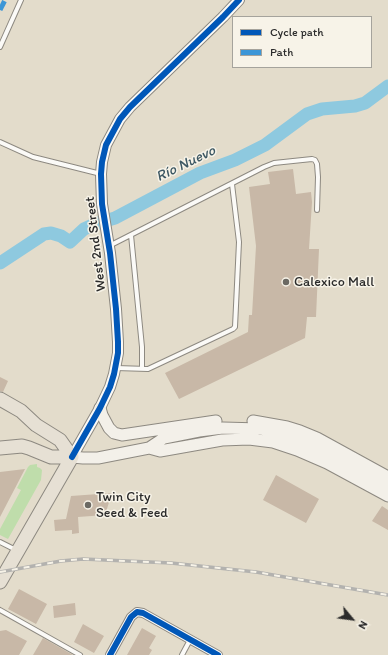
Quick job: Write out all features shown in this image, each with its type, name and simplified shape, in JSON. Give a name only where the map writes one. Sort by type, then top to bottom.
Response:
[{"type":"highway","points":[[0,399],[22,411],[36,425],[60,440],[72,456]]},
{"type":"highway","points":[[0,448],[22,446],[50,457],[72,456]]},
{"type":"highway","name":"West 2nd Street","points":[[0,582],[72,456]]},
{"type":"main road","points":[[100,408],[108,428],[122,435],[222,420],[254,421],[286,427],[317,438],[388,477]]},
{"type":"main road","points":[[72,456],[98,458],[149,448],[164,438],[199,431],[223,428],[260,429],[283,434],[306,442],[388,486]]},
{"type":"main road","points":[[149,448],[160,451],[222,440],[249,439],[273,442],[327,462],[388,496]]},
{"type":"street","name":"West 2nd Street","points":[[72,456],[100,408],[116,368],[118,342],[109,246],[102,204],[101,174],[106,145],[120,119],[130,107],[223,17],[238,0]]},
{"type":"street","points":[[110,655],[131,618],[137,612],[143,613],[218,655]]},
{"type":"lane","points":[[0,47],[21,0]]},
{"type":"lane","points":[[0,142],[33,157],[101,174]]},
{"type":"lane","points":[[109,246],[274,163],[312,159],[315,160],[317,164],[317,210]]},
{"type":"lane","points":[[116,368],[142,369],[155,366],[233,330],[236,327],[239,242],[232,184]]},
{"type":"lane","points":[[131,235],[142,347],[142,369]]},
{"type":"lane","points":[[0,542],[18,551]]},
{"type":"lane","points":[[0,610],[80,655]]},
{"type":"lane","points":[[182,655],[190,640]]},
{"type":"green space","points":[[37,464],[37,467],[42,470],[41,480],[8,539],[0,535],[0,529],[21,490],[17,488],[28,467],[30,465]]},
{"type":"building","name":"Calexico Mall","points":[[293,169],[296,194],[311,192],[312,202],[309,249],[319,249],[316,317],[307,317],[305,338],[179,399],[165,373],[248,332],[249,315],[252,315],[256,246],[249,187],[270,184],[268,172]]},
{"type":"building","points":[[0,377],[8,381],[3,392],[0,391]]},
{"type":"building","points":[[25,469],[0,517],[0,472]]},
{"type":"building","points":[[276,475],[319,499],[306,523],[263,500]]},
{"type":"building","name":"Twin City Seed & Feed","points":[[112,493],[105,515],[78,517],[79,533],[72,534],[72,530],[55,531],[54,520],[66,519],[71,496]]},
{"type":"building","points":[[382,506],[388,510],[388,530],[372,521]]},
{"type":"building","points":[[19,589],[47,604],[36,624],[8,609]]},
{"type":"building","points":[[75,603],[76,615],[54,618],[53,606]]},
{"type":"building","points":[[83,624],[104,636],[94,653],[74,642]]},
{"type":"building","points":[[142,628],[156,636],[149,648],[152,650],[149,655],[127,655]]},
{"type":"building","points":[[6,630],[27,641],[19,655],[0,655],[0,631]]},
{"type":"building","points":[[43,638],[73,655],[33,655]]},
{"type":"waterway","name":"Río Nuevo","points":[[0,263],[44,234],[51,233],[61,236],[70,242],[84,229],[115,218],[200,173],[235,160],[265,145],[307,114],[322,109],[355,106],[365,103],[388,86]]},
{"type":"railway","points":[[0,572],[61,561],[83,559],[171,563],[256,572],[388,595]]},
{"type":"marked path","points":[[0,10],[5,0]]},
{"type":"cycle path","points":[[72,457],[100,408],[110,387],[118,353],[116,309],[110,253],[102,204],[101,174],[106,145],[120,119],[130,107],[239,0]]},
{"type":"cycle path","points":[[110,655],[131,617],[137,612],[143,613],[218,655]]},
{"type":"place","name":"Calexico Mall","points":[[286,282]]},
{"type":"place","name":"Twin City Seed & Feed","points":[[88,505]]}]
